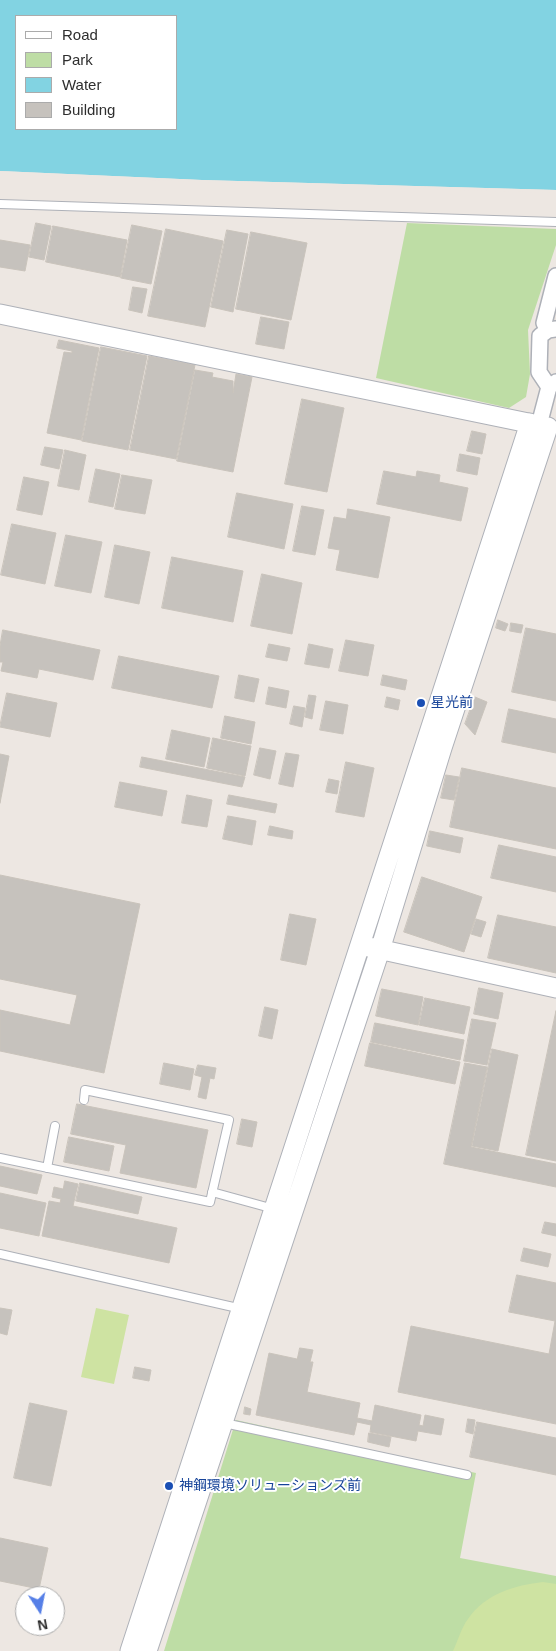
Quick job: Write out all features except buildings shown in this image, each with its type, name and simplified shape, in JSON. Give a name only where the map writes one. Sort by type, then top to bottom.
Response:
[{"type":"street","points":[[130,1651],[248,1314],[284,1236],[380,950],[543,426],[552,385],[539,372],[540,336],[552,330],[544,323],[556,276]]},
{"type":"street","points":[[0,314],[543,426]]},
{"type":"street","points":[[148,1651],[222,1422],[274,1209],[361,945],[543,426]]},
{"type":"street","points":[[361,945],[556,988]]},
{"type":"lane","points":[[0,204],[556,222]]},
{"type":"lane","points":[[0,1158],[210,1202],[229,1120],[85,1090],[84,1100]]},
{"type":"lane","points":[[47,1168],[56,1126]]},
{"type":"lane","points":[[212,1192],[274,1209],[282,1220],[284,1236]]},
{"type":"lane","points":[[274,1209],[290,1202],[298,1192]]},
{"type":"lane","points":[[0,1254],[248,1314]]},
{"type":"lane","points":[[222,1422],[466,1475]]},
{"type":"green space","points":[[407,223],[556,229],[556,245],[528,330],[530,374],[526,397],[509,408],[376,378]]},
{"type":"green space","points":[[96,1308],[129,1315],[114,1384],[81,1377]]},
{"type":"green space","points":[[236,1420],[476,1473],[460,1558],[556,1576],[556,1651],[164,1651]]},
{"type":"green space","points":[[543,1582],[556,1584],[556,1651],[453,1651],[461,1630],[475,1610],[483,1603],[511,1588]]},
{"type":"water","points":[[0,0],[556,0],[556,190],[202,180],[0,171]]},
{"type":"pier","points":[[0,171],[202,180],[556,190],[556,193],[202,182],[0,174]]},
{"type":"place","name":"星光前","points":[[421,703]]},
{"type":"place","name":"神鋼環境ソリューションズ前","points":[[169,1486]]}]
